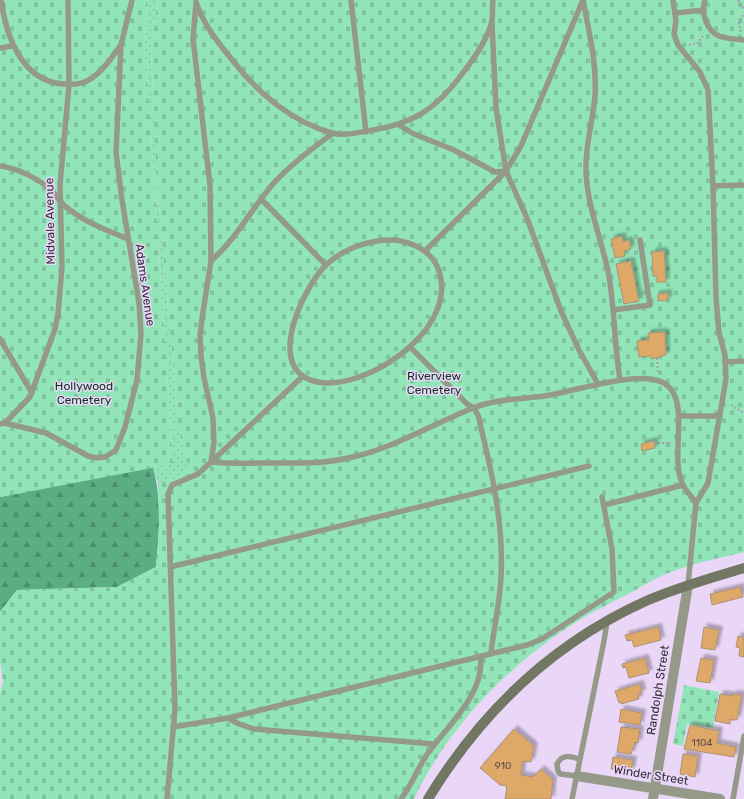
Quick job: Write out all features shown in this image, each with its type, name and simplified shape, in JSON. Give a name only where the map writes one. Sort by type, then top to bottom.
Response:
[{"type":"street","points":[[428,799],[460,751],[495,709],[535,670],[577,638],[647,601],[688,585],[744,568]]},
{"type":"street","name":"Randolph Street","points":[[652,799],[688,585]]},
{"type":"street","name":"Winder Street","points":[[577,776],[720,799]]},
{"type":"lane","points":[[1,0],[3,16],[12,46],[30,69],[43,79],[55,84],[69,85],[92,78],[107,65],[121,45]]},
{"type":"lane","name":"Midvale Avenue","points":[[2,423],[28,400],[32,393],[55,329],[58,314],[62,267],[60,202],[62,144],[69,85],[68,0]]},
{"type":"lane","name":"Adams Avenue","points":[[2,423],[46,433],[93,458],[105,457],[117,448],[125,427],[136,387],[140,352],[140,310],[128,239],[116,152],[121,45],[132,0]]},
{"type":"lane","points":[[351,0],[366,132]]},
{"type":"lane","points":[[493,0],[492,22],[496,108],[506,171],[527,218],[562,311],[579,350],[598,384]]},
{"type":"lane","points":[[425,251],[506,171],[521,146],[583,0]]},
{"type":"lane","points":[[583,0],[593,45],[595,71],[593,117],[586,148],[586,172],[589,195],[608,270],[620,380]]},
{"type":"lane","points":[[673,0],[675,13],[674,34],[678,44],[700,72],[708,90],[717,312],[719,333],[725,362],[726,379],[708,483],[696,502],[688,585]]},
{"type":"lane","points":[[705,0],[704,10],[707,24],[719,36],[744,40]]},
{"type":"lane","points":[[196,2],[219,43],[257,89],[296,117],[333,133],[343,134],[366,132],[399,125],[424,114],[449,93],[478,51],[492,22]]},
{"type":"lane","points":[[196,2],[193,39],[208,160],[211,261],[200,335],[204,378],[213,418],[214,442],[211,462]]},
{"type":"lane","points":[[675,13],[704,10]]},
{"type":"lane","points":[[0,48],[12,46]]},
{"type":"lane","points":[[399,125],[414,134],[454,150],[494,172],[506,171]]},
{"type":"lane","points":[[211,261],[227,247],[261,199],[292,166],[333,133]]},
{"type":"lane","points":[[0,166],[17,170],[36,180],[50,190],[68,209],[87,221],[128,239]]},
{"type":"lane","points":[[713,186],[744,185]]},
{"type":"lane","points":[[261,199],[326,265]]},
{"type":"lane","points":[[402,240],[425,251],[432,258],[439,271],[442,285],[441,300],[430,323],[410,347],[391,360],[351,379],[321,383],[303,376],[298,372],[291,356],[291,330],[297,311],[317,275],[326,265],[347,251],[376,241],[402,240]]},
{"type":"lane","points":[[613,310],[650,305],[640,240]]},
{"type":"lane","points":[[0,338],[32,393]]},
{"type":"lane","points":[[410,347],[467,404],[474,408],[478,415],[495,488],[501,527],[501,579],[491,653]]},
{"type":"lane","points":[[725,362],[744,361]]},
{"type":"lane","points":[[166,799],[174,702],[168,494],[172,485],[198,474],[303,376]]},
{"type":"lane","points":[[211,462],[319,462],[354,457],[417,435],[474,408],[506,400],[545,396],[620,380],[659,380],[668,385],[676,397],[679,416],[678,444],[683,485],[696,502]]},
{"type":"lane","points":[[679,416],[720,416]]},
{"type":"lane","points":[[170,568],[589,466]]},
{"type":"lane","points":[[604,505],[683,485]]},
{"type":"lane","points":[[173,727],[228,718],[527,645],[542,639],[613,594],[615,589],[612,550],[602,497]]},
{"type":"lane","points":[[572,799],[607,621]]},
{"type":"lane","points":[[401,799],[434,744],[475,689],[482,669],[480,656]]},
{"type":"lane","points":[[228,718],[239,724],[254,729],[434,744]]},
{"type":"lane","points":[[733,799],[744,736]]},
{"type":"lane","points":[[577,776],[564,776],[560,774],[557,764],[561,758],[565,756],[579,759]]},
{"type":"path","points":[[738,0],[744,9]]},
{"type":"path","points":[[744,13],[739,24],[744,36]]},
{"type":"path","points":[[678,44],[698,43],[703,36],[707,24]]},
{"type":"path","points":[[657,358],[659,380]]},
{"type":"path","points":[[731,405],[744,413]]},
{"type":"path","points":[[654,443],[678,444]]},
{"type":"green space","name":"Hollywood Cemetery","points":[[0,0],[148,0],[145,43],[173,464],[0,497]]},
{"type":"green space","points":[[148,0],[158,0],[151,43],[156,173],[179,430],[189,472],[158,484],[153,467],[173,463],[145,43]]},
{"type":"green space","name":"Riverview Cemetery","points":[[158,0],[744,0],[744,552],[691,565],[651,581],[583,618],[532,653],[485,696],[464,720],[428,772],[414,799],[0,799],[0,693],[3,682],[0,660],[0,612],[17,590],[117,587],[156,567],[159,524],[158,484],[189,472],[179,430],[156,173],[151,43]]},
{"type":"green space","points":[[153,467],[159,504],[159,530],[156,567],[117,587],[17,590],[0,612],[0,497]]},
{"type":"green space","points":[[684,685],[719,692],[713,728],[687,724],[683,746],[673,744]]},
{"type":"building","points":[[622,236],[623,242],[629,240],[631,249],[624,251],[625,256],[615,258],[611,239]]},
{"type":"building","points":[[664,251],[666,282],[657,282],[657,276],[653,276],[652,252]]},
{"type":"building","points":[[631,261],[639,301],[624,304],[616,264]]},
{"type":"building","points":[[668,293],[668,300],[658,301],[658,294]]},
{"type":"building","points":[[665,332],[666,355],[651,359],[651,356],[639,357],[637,341],[649,340],[648,333]]},
{"type":"building","points":[[654,441],[655,448],[642,451],[641,444]]},
{"type":"building","points":[[740,587],[743,597],[712,605],[710,594]]},
{"type":"building","points":[[658,627],[661,640],[634,647],[632,640],[627,641],[625,635]]},
{"type":"building","points":[[704,627],[719,630],[715,650],[701,648]]},
{"type":"building","points":[[738,636],[744,638],[744,657],[739,656],[740,648],[736,647]]},
{"type":"building","points":[[645,658],[649,673],[629,678],[626,667],[623,668],[622,664]]},
{"type":"building","points":[[701,658],[714,660],[710,683],[696,681]]},
{"type":"building","points":[[640,684],[642,693],[638,694],[639,699],[621,704],[621,702],[619,703],[615,691]]},
{"type":"building","points":[[720,694],[733,696],[733,694],[742,695],[737,720],[730,719],[730,724],[715,721]]},
{"type":"building","points":[[621,709],[642,713],[640,725],[619,722]]},
{"type":"building","points":[[690,725],[719,731],[717,743],[736,747],[734,757],[684,749]]},
{"type":"building","points":[[621,727],[640,729],[638,743],[635,742],[631,754],[617,752]]},
{"type":"building","points":[[514,729],[534,746],[531,762],[523,761],[521,775],[533,777],[541,769],[553,780],[551,799],[505,799],[507,786],[500,785],[480,768]]},
{"type":"building","points":[[683,754],[698,756],[695,777],[680,774]]},
{"type":"building","points":[[613,757],[633,760],[631,771],[611,769]]}]
